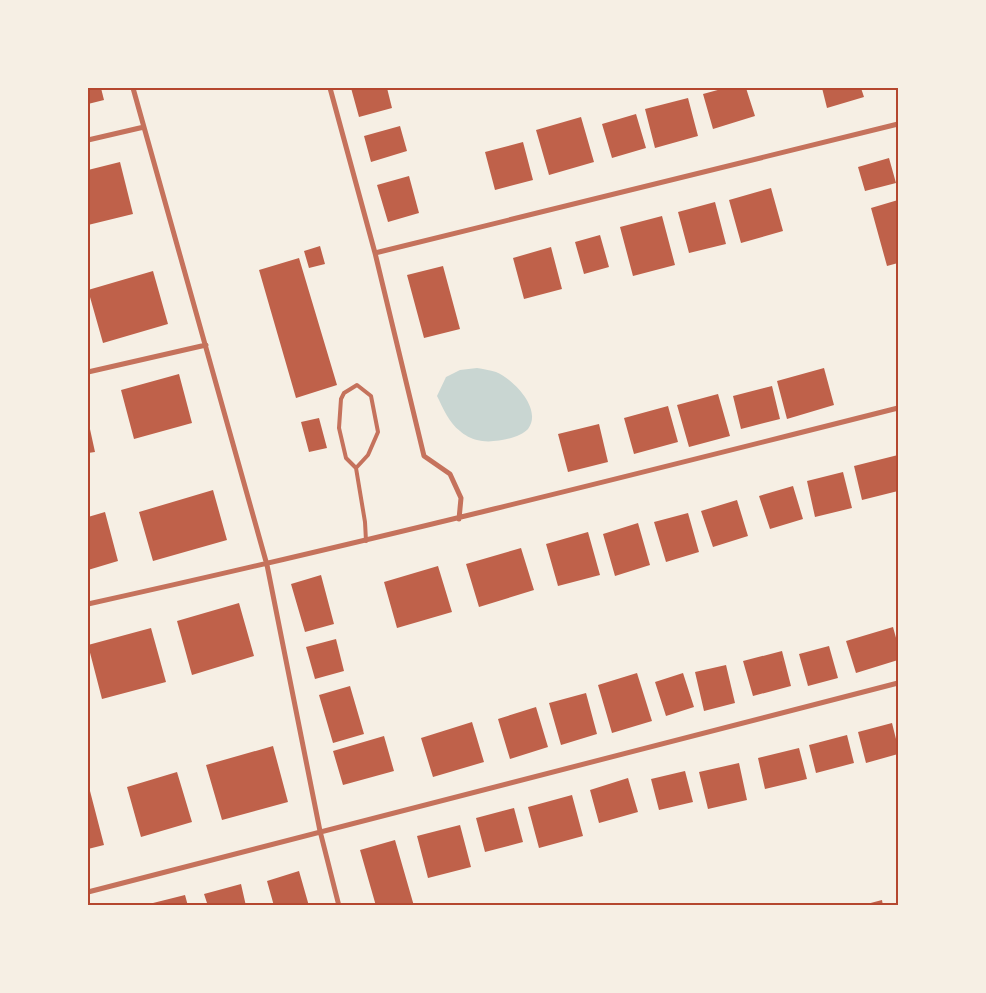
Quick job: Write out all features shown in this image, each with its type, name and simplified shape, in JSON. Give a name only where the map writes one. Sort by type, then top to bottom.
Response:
[{"type":"street","points":[[133,88],[267,565],[320,831],[339,906]]},
{"type":"street","points":[[330,88],[375,253],[424,456],[450,474],[460,498],[460,519]]},
{"type":"street","points":[[375,253],[898,124]]},
{"type":"street","points":[[88,140],[144,127]]},
{"type":"street","points":[[88,372],[206,345]]},
{"type":"street","points":[[88,604],[267,565],[460,519],[898,408]]},
{"type":"street","points":[[88,892],[898,683]]},
{"type":"lane","points":[[356,468],[368,455],[378,432],[371,396],[357,385],[344,393],[341,399],[339,428],[346,458],[356,468],[365,522],[366,541]]},
{"type":"shaded area","points":[[477,368],[494,371],[503,376],[518,388],[524,396],[532,413],[532,421],[524,433],[504,440],[483,441],[473,439],[464,434],[449,420],[437,396],[446,377],[460,370]]},
{"type":"building","points":[[88,88],[101,88],[104,100],[88,104]]},
{"type":"building","points":[[351,88],[387,88],[392,108],[359,117]]},
{"type":"building","points":[[725,88],[746,88],[755,116],[713,129],[703,94]]},
{"type":"building","points":[[822,88],[861,88],[864,97],[827,108]]},
{"type":"building","points":[[688,98],[698,136],[655,148],[645,109]]},
{"type":"building","points":[[636,114],[646,148],[612,158],[602,124]]},
{"type":"building","points":[[581,117],[594,162],[549,175],[536,130]]},
{"type":"building","points":[[400,126],[407,151],[371,162],[364,136]]},
{"type":"building","points":[[523,142],[533,180],[495,190],[485,152]]},
{"type":"building","points":[[889,158],[896,183],[865,191],[858,167]]},
{"type":"building","points":[[120,162],[133,214],[88,225],[88,170]]},
{"type":"building","points":[[409,176],[419,213],[388,222],[377,185]]},
{"type":"building","points":[[771,188],[783,231],[741,243],[729,200]]},
{"type":"building","points":[[898,200],[898,263],[887,266],[871,208]]},
{"type":"building","points":[[715,202],[726,244],[689,253],[678,212]]},
{"type":"building","points":[[662,216],[675,265],[633,276],[620,227]]},
{"type":"building","points":[[600,235],[609,267],[584,274],[575,242]]},
{"type":"building","points":[[320,246],[325,264],[309,268],[304,251]]},
{"type":"building","points":[[551,247],[562,289],[524,299],[513,258]]},
{"type":"building","points":[[299,258],[337,385],[296,398],[259,270]]},
{"type":"building","points":[[443,266],[460,329],[424,338],[407,275]]},
{"type":"building","points":[[153,271],[168,324],[103,343],[88,290]]},
{"type":"building","points":[[824,368],[834,405],[787,419],[777,381]]},
{"type":"building","points":[[179,374],[192,423],[134,439],[121,390]]},
{"type":"building","points":[[772,386],[780,419],[741,429],[733,396]]},
{"type":"building","points":[[718,394],[730,436],[689,447],[677,405]]},
{"type":"building","points":[[668,406],[678,442],[634,454],[624,418]]},
{"type":"building","points":[[319,418],[327,448],[309,452],[301,422]]},
{"type":"building","points":[[88,420],[95,452],[88,453]]},
{"type":"building","points":[[599,424],[608,462],[568,472],[558,434]]},
{"type":"building","points":[[898,455],[898,491],[862,500],[854,466]]},
{"type":"building","points":[[843,472],[852,508],[815,517],[807,481]]},
{"type":"building","points":[[793,486],[803,519],[770,529],[759,496]]},
{"type":"building","points":[[213,490],[227,540],[153,561],[139,512]]},
{"type":"building","points":[[737,500],[748,536],[713,547],[701,511]]},
{"type":"building","points":[[105,512],[118,561],[88,570],[88,517]]},
{"type":"building","points":[[688,513],[699,552],[666,562],[654,522]]},
{"type":"building","points":[[638,523],[650,565],[615,576],[603,534]]},
{"type":"building","points":[[588,532],[600,575],[558,586],[546,544]]},
{"type":"building","points":[[521,548],[534,590],[479,607],[466,564]]},
{"type":"building","points":[[438,566],[452,612],[397,628],[384,582]]},
{"type":"building","points":[[321,575],[334,624],[305,632],[291,584]]},
{"type":"building","points":[[239,603],[254,656],[192,675],[177,621]]},
{"type":"building","points":[[893,627],[898,645],[898,660],[856,673],[846,641]]},
{"type":"building","points":[[151,628],[166,682],[102,699],[88,645]]},
{"type":"building","points":[[336,639],[344,671],[315,679],[306,647]]},
{"type":"building","points":[[829,646],[838,678],[808,686],[799,654]]},
{"type":"building","points":[[782,651],[791,686],[753,696],[743,661]]},
{"type":"building","points":[[726,665],[735,703],[704,711],[695,672]]},
{"type":"building","points":[[637,673],[652,721],[612,733],[598,685]]},
{"type":"building","points":[[683,673],[694,707],[666,716],[655,682]]},
{"type":"building","points":[[350,686],[364,734],[333,743],[319,695]]},
{"type":"building","points":[[586,693],[597,734],[561,745],[549,703]]},
{"type":"building","points":[[536,707],[548,747],[510,759],[498,719]]},
{"type":"building","points":[[472,722],[484,762],[433,777],[421,738]]},
{"type":"building","points":[[892,723],[898,754],[866,763],[858,732]]},
{"type":"building","points":[[847,735],[854,763],[816,773],[809,745]]},
{"type":"building","points":[[384,736],[394,771],[343,785],[333,751]]},
{"type":"building","points":[[273,746],[288,802],[222,820],[206,765]]},
{"type":"building","points":[[799,748],[807,779],[765,789],[758,758]]},
{"type":"building","points":[[739,763],[747,800],[708,809],[699,772]]},
{"type":"building","points":[[685,771],[693,802],[659,810],[651,779]]},
{"type":"building","points":[[177,772],[192,822],[141,837],[127,787]]},
{"type":"building","points":[[628,778],[638,812],[599,823],[590,790]]},
{"type":"building","points":[[90,791],[104,845],[88,849],[88,792]]},
{"type":"building","points":[[572,795],[583,836],[539,848],[528,807]]},
{"type":"building","points":[[514,808],[523,842],[485,852],[476,818]]},
{"type":"building","points":[[460,825],[471,867],[428,878],[417,836]]},
{"type":"building","points":[[395,840],[414,906],[376,906],[360,850]]},
{"type":"building","points":[[299,871],[309,906],[274,906],[267,881]]},
{"type":"building","points":[[241,884],[246,906],[208,906],[204,894]]},
{"type":"building","points":[[185,895],[188,906],[145,906],[145,905]]},
{"type":"building","points":[[882,900],[883,906],[863,906],[863,905]]}]
